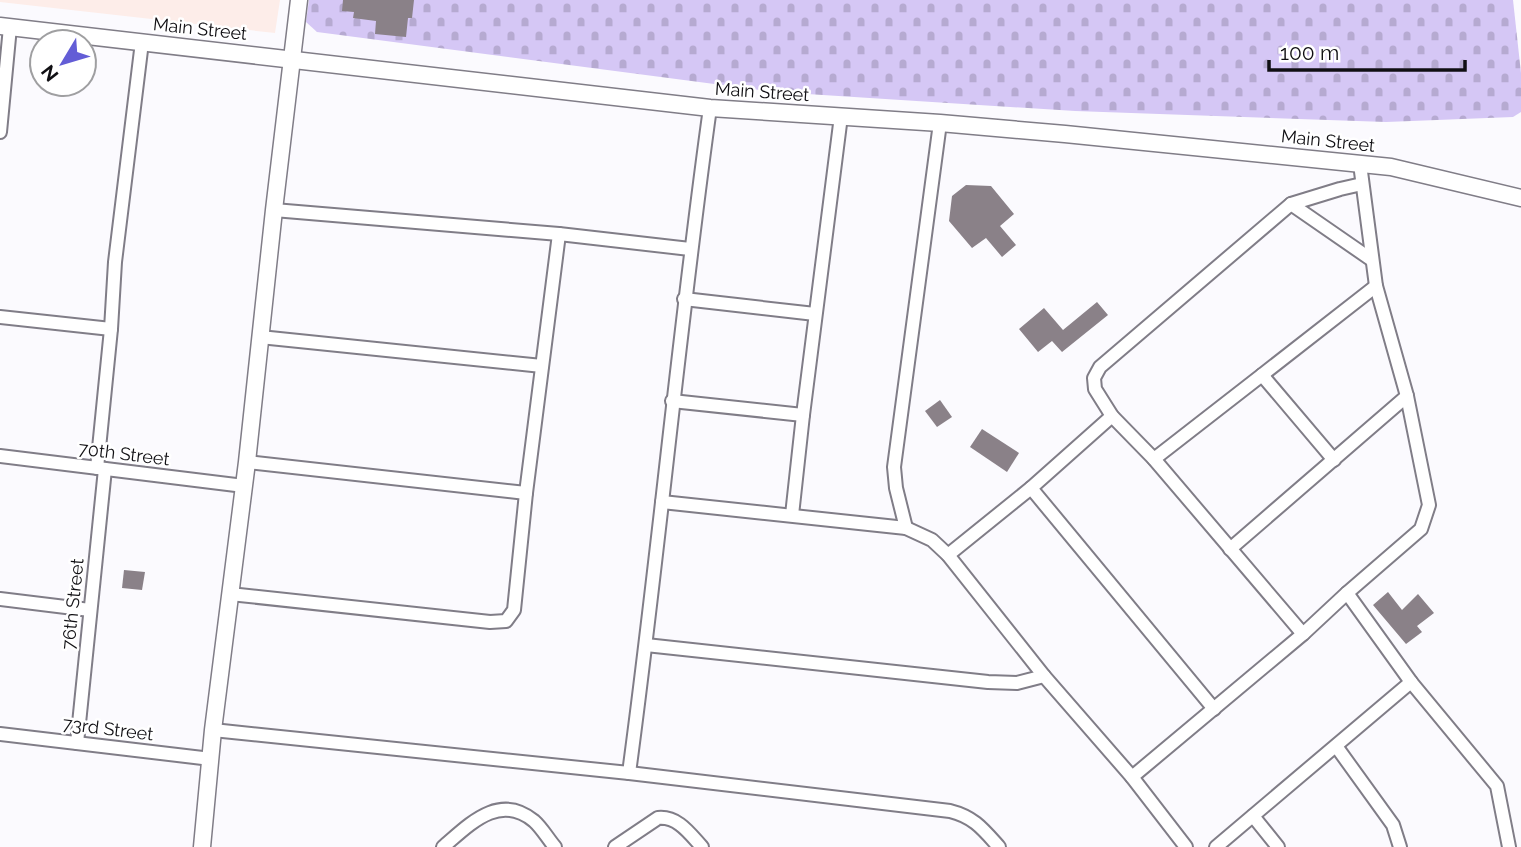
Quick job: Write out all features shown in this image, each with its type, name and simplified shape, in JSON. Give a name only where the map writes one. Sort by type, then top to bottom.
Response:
[{"type":"street","points":[[202,847],[299,0]]},
{"type":"street","points":[[0,132],[5,27]]},
{"type":"street","name":"Main Street","points":[[5,27],[710,107],[1079,135],[1391,167],[1521,198]]},
{"type":"street","name":"76th Street","points":[[77,743],[90,610],[115,262],[142,43]]},
{"type":"street","points":[[629,773],[690,249],[710,107]]},
{"type":"street","points":[[792,515],[841,116]]},
{"type":"street","points":[[906,528],[894,467],[940,123]]},
{"type":"street","points":[[1132,777],[1303,634],[1421,530],[1425,520],[1429,505],[1407,396],[1376,286],[1360,164]]},
{"type":"street","points":[[1303,634],[1154,459],[1112,416],[1095,389],[1094,378],[1100,367],[1292,204],[1362,184]]},
{"type":"street","points":[[1292,204],[1336,237],[1373,260]]},
{"type":"street","points":[[274,210],[559,234],[690,249]]},
{"type":"street","points":[[230,594],[490,622],[506,621],[514,610],[559,234]]},
{"type":"street","points":[[1154,459],[1376,286]]},
{"type":"street","points":[[684,299],[815,314]]},
{"type":"street","points":[[0,317],[111,329]]},
{"type":"street","points":[[260,337],[542,366]]},
{"type":"street","points":[[1262,375],[1334,460]]},
{"type":"street","points":[[1230,549],[1407,396]]},
{"type":"street","points":[[672,401],[803,415]]},
{"type":"street","points":[[948,555],[1031,488],[1112,416]]},
{"type":"street","name":"70th Street","points":[[0,456],[244,486]]},
{"type":"street","points":[[247,462],[526,494]]},
{"type":"street","points":[[1031,488],[1214,709]]},
{"type":"street","points":[[662,502],[906,528],[932,540],[948,555],[1044,676],[1132,777],[1186,847]]},
{"type":"street","points":[[1347,593],[1411,682],[1497,786],[1509,847]]},
{"type":"street","points":[[0,599],[90,610]]},
{"type":"street","points":[[646,645],[988,682],[1017,683],[1044,676]]},
{"type":"street","points":[[1216,847],[1411,682]]},
{"type":"street","points":[[214,730],[629,773],[950,811],[965,815],[977,823],[999,847]]},
{"type":"street","name":"73rd Street","points":[[0,734],[211,760]]},
{"type":"street","points":[[1336,746],[1393,825],[1399,847]]},
{"type":"street","points":[[443,847],[480,816],[498,810],[518,812],[534,821],[555,847]]},
{"type":"street","points":[[1253,816],[1278,847]]},
{"type":"street","points":[[615,847],[659,818],[667,817],[679,823],[702,847]]},
{"type":"shaded area","points":[[0,0],[280,0],[275,33]]},
{"type":"green space","points":[[309,0],[1513,0],[1521,73],[1521,112],[1513,117],[1386,122],[1075,111],[776,92],[317,32],[306,22]]},
{"type":"building","points":[[343,0],[414,0],[406,37],[375,34],[376,21],[353,18],[354,12],[342,11]]},
{"type":"building","points":[[966,185],[991,186],[1014,214],[1000,226],[1016,245],[1002,257],[986,238],[972,248],[949,221],[952,196]]},
{"type":"building","points":[[1097,302],[1108,315],[1062,352],[1052,341],[1038,352],[1019,329],[1044,308],[1063,330]]},
{"type":"building","points":[[940,400],[952,417],[937,427],[925,411]]},
{"type":"building","points":[[982,429],[1019,453],[1007,472],[970,447]]},
{"type":"building","points":[[124,570],[145,572],[142,590],[122,588]]},
{"type":"building","points":[[1388,592],[1402,610],[1418,594],[1434,613],[1417,626],[1422,632],[1406,644],[1373,605]]}]
